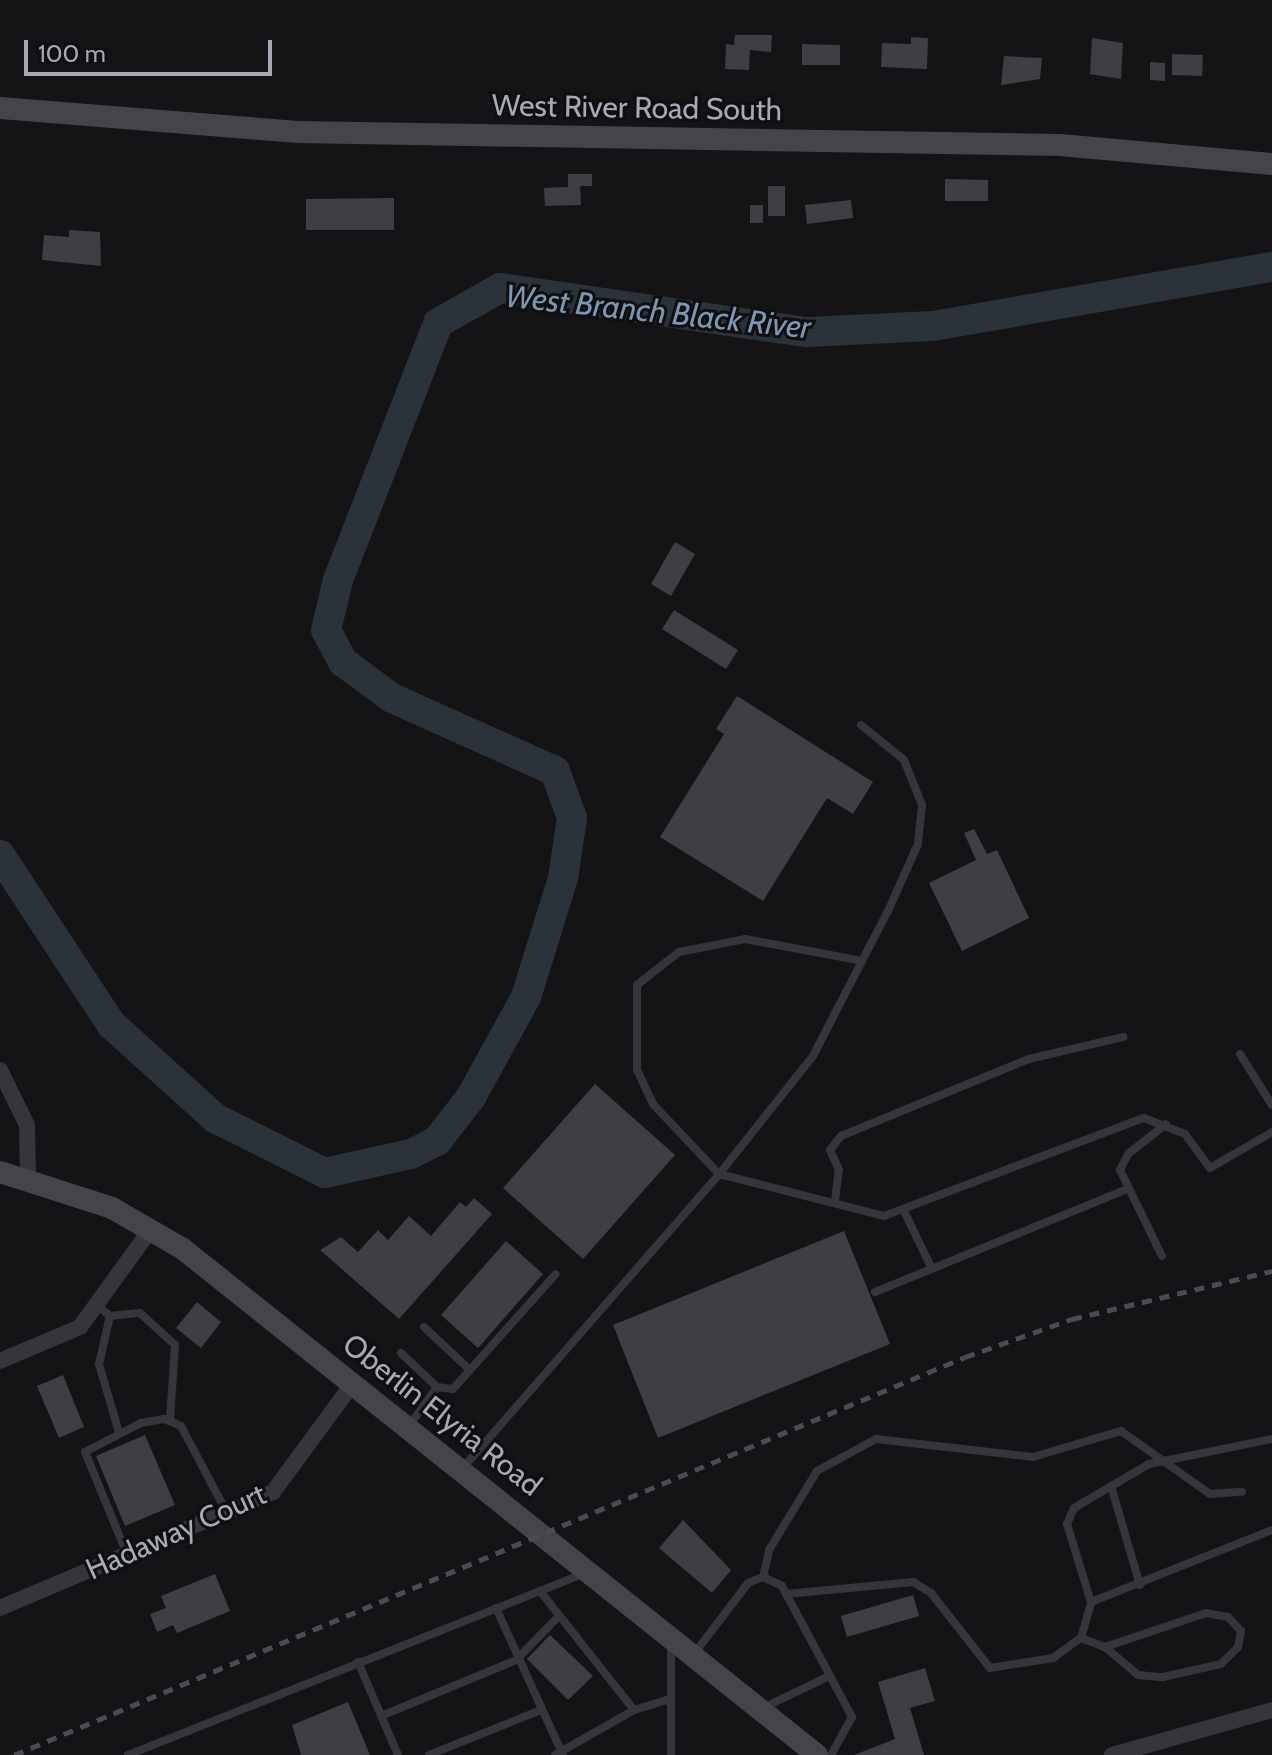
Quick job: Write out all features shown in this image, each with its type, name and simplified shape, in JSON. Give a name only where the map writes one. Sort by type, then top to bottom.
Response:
[{"type":"main road","name":"West River Road South","points":[[0,108],[298,132],[1060,145],[1272,164]]},
{"type":"main road","name":"Oberlin Elyria Road","points":[[0,1172],[28,1179],[151,1229],[462,1469],[817,1755]]},
{"type":"street","points":[[0,1070],[27,1125],[28,1179]]},
{"type":"street","points":[[0,1361],[80,1327],[151,1229]]},
{"type":"street","name":"Hadaway Court","points":[[0,1608],[273,1492],[353,1383]]},
{"type":"street","points":[[1112,1755],[1272,1710]]},
{"type":"lane","points":[[462,1469],[719,1174],[813,1056],[918,844],[922,805],[904,760],[861,725]]},
{"type":"lane","points":[[862,961],[745,939],[679,952],[637,985],[637,1070],[653,1104],[719,1174],[835,1201],[884,1216],[1144,1118],[1166,1124],[1185,1134],[1210,1168],[1272,1132]]},
{"type":"lane","points":[[835,1201],[839,1170],[830,1150],[841,1136],[1029,1059],[1123,1037]]},
{"type":"lane","points":[[1240,1054],[1272,1105]]},
{"type":"lane","points":[[1162,1256],[1142,1203],[1127,1189],[1120,1170],[1128,1154],[1166,1124]]},
{"type":"lane","points":[[875,1292],[1127,1189]]},
{"type":"lane","points":[[904,1211],[932,1269]]},
{"type":"lane","points":[[401,1353],[437,1387],[453,1389],[556,1274]]},
{"type":"lane","points":[[97,1305],[110,1316],[140,1313],[175,1345],[170,1420]]},
{"type":"lane","points":[[110,1316],[99,1364],[119,1433]]},
{"type":"lane","points":[[424,1327],[470,1370]]},
{"type":"lane","points":[[408,1427],[437,1387]]},
{"type":"lane","points":[[127,1554],[85,1455],[119,1433],[170,1420],[181,1426],[226,1512]]},
{"type":"lane","points":[[763,1577],[769,1550],[817,1471],[876,1439],[1033,1457],[1121,1431],[1157,1462],[1210,1494],[1242,1492]]},
{"type":"lane","points":[[786,1594],[913,1582],[931,1593],[990,1668],[1053,1658],[1081,1638],[1091,1602],[1067,1524],[1074,1508],[1157,1462],[1272,1439]]},
{"type":"lane","points":[[1111,1486],[1140,1585]]},
{"type":"lane","points":[[1091,1602],[1272,1530]]},
{"type":"lane","points":[[128,1755],[590,1571]]},
{"type":"lane","points":[[763,1577],[786,1594],[827,1677],[852,1717],[831,1755]]},
{"type":"lane","points":[[694,1655],[748,1583],[763,1577]]},
{"type":"lane","points":[[540,1591],[557,1618],[634,1710]]},
{"type":"lane","points":[[496,1608],[516,1660],[560,1754],[634,1710],[670,1699]]},
{"type":"lane","points":[[1081,1638],[1105,1647],[1138,1675],[1163,1677],[1221,1664],[1238,1647],[1241,1631],[1228,1617],[1206,1613],[1105,1647]]},
{"type":"lane","points":[[381,1716],[516,1660],[557,1618]]},
{"type":"lane","points":[[671,1637],[671,1755]]},
{"type":"lane","points":[[358,1662],[398,1755]]},
{"type":"lane","points":[[761,1709],[827,1677]]},
{"type":"lane","points":[[429,1755],[541,1710]]},
{"type":"building","points":[[735,35],[772,35],[771,52],[750,50],[749,70],[725,69],[726,44],[734,45]]},
{"type":"building","points":[[911,37],[928,38],[927,69],[881,67],[882,43],[911,44]]},
{"type":"building","points":[[1092,38],[1123,43],[1121,79],[1090,74]]},
{"type":"building","points":[[802,44],[840,45],[840,65],[802,65]]},
{"type":"building","points":[[1172,54],[1203,55],[1202,76],[1172,75]]},
{"type":"building","points":[[1004,56],[1042,58],[1040,79],[1001,85]]},
{"type":"building","points":[[1150,62],[1165,63],[1165,81],[1150,80]]},
{"type":"building","points":[[568,174],[592,174],[592,186],[580,186],[581,205],[545,206],[544,188],[568,187]]},
{"type":"building","points":[[945,179],[988,180],[988,201],[945,201]]},
{"type":"building","points":[[768,186],[785,186],[785,216],[768,216]]},
{"type":"building","points":[[394,198],[394,230],[306,230],[306,199]]},
{"type":"building","points":[[851,200],[853,218],[807,224],[805,205]]},
{"type":"building","points":[[750,205],[763,205],[763,223],[750,223]]},
{"type":"building","points":[[69,230],[100,232],[101,266],[42,260],[44,235],[69,237]]},
{"type":"building","points":[[675,542],[695,554],[671,596],[651,584]]},
{"type":"building","points":[[674,610],[738,650],[726,669],[662,629]]},
{"type":"building","points":[[737,696],[873,782],[853,814],[827,798],[763,901],[660,837],[724,734],[716,729]]},
{"type":"building","points":[[974,829],[987,854],[997,850],[1029,918],[962,951],[929,883],[976,860],[964,833]]},
{"type":"building","points":[[595,1084],[675,1155],[583,1259],[503,1188]]},
{"type":"building","points":[[474,1198],[492,1214],[399,1319],[320,1250],[341,1237],[358,1252],[378,1230],[388,1240],[409,1216],[431,1236],[460,1202],[466,1207]]},
{"type":"building","points":[[844,1231],[890,1344],[658,1438],[613,1325]]},
{"type":"building","points":[[506,1241],[543,1274],[478,1348],[441,1315]]},
{"type":"building","points":[[197,1302],[221,1322],[201,1348],[176,1328]]},
{"type":"building","points":[[63,1375],[84,1427],[59,1438],[37,1386]]},
{"type":"building","points":[[145,1435],[175,1505],[125,1526],[96,1456]]},
{"type":"building","points":[[683,1520],[731,1570],[712,1593],[659,1548]]},
{"type":"building","points":[[215,1574],[230,1611],[177,1633],[173,1625],[157,1632],[150,1614],[166,1608],[161,1596]]},
{"type":"building","points":[[913,1595],[919,1616],[847,1637],[841,1616]]},
{"type":"building","points":[[550,1635],[593,1676],[568,1700],[527,1659]]},
{"type":"building","points":[[925,1668],[935,1701],[910,1708],[924,1755],[854,1755],[895,1739],[878,1682]]},
{"type":"building","points":[[348,1702],[370,1755],[301,1755],[292,1725]]},
{"type":"waterway","name":"West Branch Black River","points":[[0,855],[111,1024],[215,1118],[325,1173],[411,1154],[437,1141],[471,1097],[526,997],[563,878],[572,818],[555,771],[392,698],[343,662],[326,630],[338,580],[438,323],[500,288],[807,332],[933,326],[1272,267]]},
{"type":"railway","points":[[14,1755],[965,1357],[1072,1319],[1272,1271]]}]
